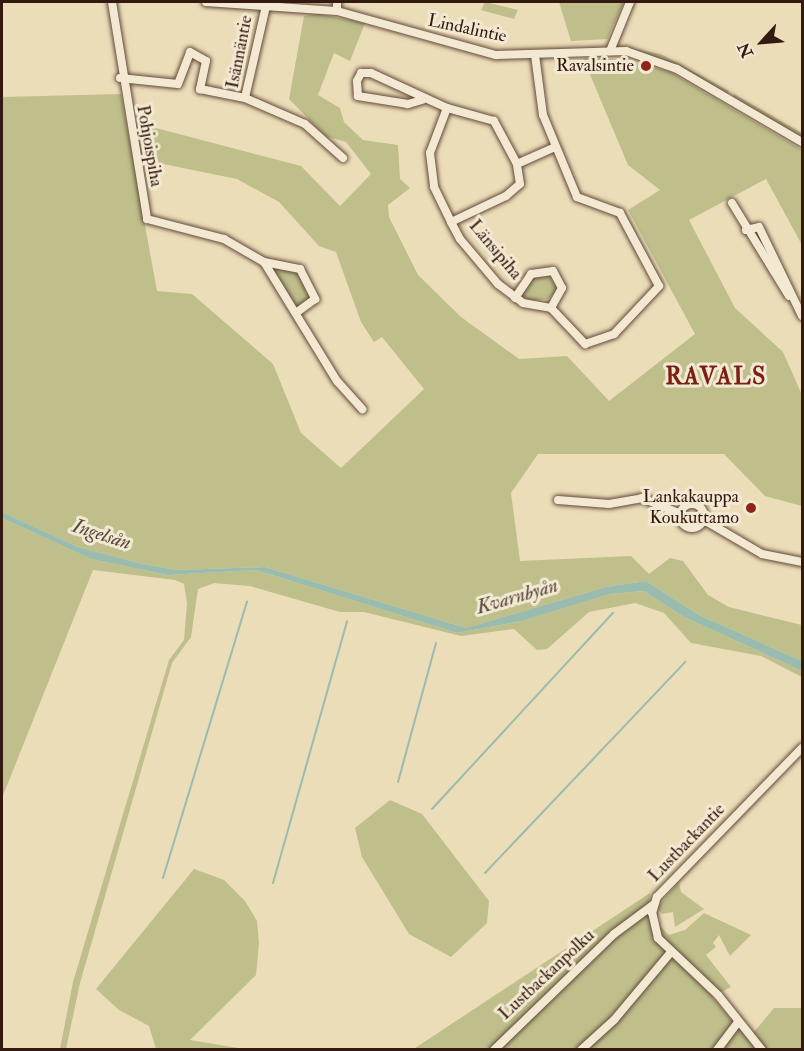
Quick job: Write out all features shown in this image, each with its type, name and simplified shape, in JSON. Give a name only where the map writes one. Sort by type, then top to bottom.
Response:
[{"type":"street","name":"Pohjoispiha","points":[[112,2],[120,78],[147,219],[224,239],[264,262]]},
{"type":"street","name":"Lindalintie","points":[[206,2],[266,6],[337,6],[460,48],[535,55],[613,51],[634,55],[677,69],[802,142]]},
{"type":"street","points":[[613,51],[630,2]]},
{"type":"street","name":"Isännäntie","points":[[266,6],[245,98],[305,124],[343,158]]},
{"type":"street","name":"Pohjoispiha","points":[[120,78],[178,84],[190,52],[206,61],[200,89],[245,98]]},
{"type":"street","points":[[535,55],[553,148],[577,197],[620,213],[659,286],[614,334],[597,343],[585,344],[551,308]]},
{"type":"street","points":[[422,100],[408,104],[358,96],[357,81],[362,73],[371,73],[422,100],[494,121],[517,164],[517,190],[451,222]]},
{"type":"street","name":"Länsipiha","points":[[447,108],[430,153],[430,172],[451,222],[483,266],[515,298],[551,308],[562,288],[553,271],[531,274],[515,298]]},
{"type":"street","points":[[517,164],[553,148]]},
{"type":"street","points":[[732,203],[746,230],[802,316]]},
{"type":"street","points":[[746,230],[759,226],[789,296]]},
{"type":"street","points":[[264,262],[297,312],[337,381],[362,409]]},
{"type":"street","points":[[264,262],[300,269],[315,299],[297,312]]},
{"type":"street","points":[[558,501],[609,504],[642,498],[681,514],[692,528],[704,520]]},
{"type":"street","points":[[681,514],[695,505],[704,520],[762,554],[802,562]]},
{"type":"street","name":"Lustbackantie","points":[[762,1050],[737,1023],[718,995],[671,952],[655,930],[653,905],[802,748]]},
{"type":"street","name":"Lustbackanpolku","points":[[494,1050],[614,934],[653,905]]},
{"type":"street","points":[[581,1050],[614,1020],[671,952]]},
{"type":"street","points":[[717,1050],[737,1023]]},
{"type":"green space","points":[[485,2],[518,10],[514,19],[481,10]]},
{"type":"green space","points":[[559,2],[624,2],[607,39],[571,41]]},
{"type":"green space","points":[[318,14],[365,23],[350,61],[334,53],[318,95],[340,108],[344,122],[363,140],[398,145],[400,179],[410,188],[388,205],[389,217],[418,275],[461,317],[519,359],[567,356],[609,401],[695,334],[628,210],[660,190],[628,165],[583,58],[622,60],[670,72],[802,150],[802,245],[766,179],[689,220],[735,308],[783,352],[802,395],[802,506],[765,496],[724,454],[538,454],[511,493],[520,561],[631,556],[649,574],[670,558],[683,561],[708,595],[729,607],[802,625],[802,661],[699,615],[646,581],[606,587],[466,628],[265,567],[177,570],[143,564],[78,547],[2,512],[2,97],[121,94],[157,291],[192,294],[273,364],[301,433],[341,468],[424,389],[382,337],[374,342],[361,322],[336,252],[319,246],[279,202],[237,179],[139,159],[133,122],[301,166],[340,206],[371,174],[346,142],[325,136],[289,99],[304,16]]},
{"type":"green space","points":[[629,48],[661,54],[729,91],[727,94]]},
{"type":"green space","points":[[734,94],[802,133],[802,139],[733,97]]},
{"type":"green space","points":[[271,267],[295,269],[313,297],[298,309]]},
{"type":"green space","points":[[546,273],[559,289],[548,299],[525,301],[521,293],[534,276]]},
{"type":"green space","points":[[2,518],[91,559],[167,575],[256,570],[457,633],[522,621],[610,594],[644,591],[684,617],[802,671],[802,677],[761,656],[691,643],[664,613],[635,603],[589,612],[547,649],[537,650],[514,629],[461,636],[364,612],[340,612],[250,586],[214,583],[198,589],[191,637],[172,663],[80,983],[66,1049],[60,1049],[73,982],[169,660],[184,640],[187,603],[184,584],[175,580],[93,570],[2,798]]},
{"type":"green space","points":[[390,800],[422,814],[489,901],[487,923],[451,957],[409,934],[362,857],[355,828]]},
{"type":"green space","points":[[194,869],[224,880],[245,901],[257,921],[259,943],[256,975],[190,1040],[244,1049],[156,1049],[149,1026],[119,1010],[96,989]]},
{"type":"green space","points":[[679,882],[681,892],[704,909],[675,927],[673,912],[662,914],[657,908]]},
{"type":"green space","points":[[650,893],[648,914],[669,935],[685,930],[704,913],[751,935],[730,956],[719,935],[713,943],[716,947],[706,955],[731,987],[712,997],[748,1039],[774,1008],[802,1008],[802,1049],[412,1050]]},
{"type":"shaded area","points":[[2,512],[78,547],[143,564],[177,570],[265,567],[466,628],[606,587],[646,581],[699,615],[802,661],[802,671],[684,617],[644,591],[610,594],[522,621],[457,633],[256,570],[167,575],[91,559],[2,518]]},
{"type":"waterway","points":[[163,878],[247,601]]},
{"type":"waterway","points":[[432,809],[613,613]]},
{"type":"waterway","points":[[273,883],[347,621]]},
{"type":"waterway","points":[[398,782],[436,643]]},
{"type":"waterway","points":[[485,873],[685,662]]},
{"type":"place","name":"Ravalsintie","points":[[646,66]]},
{"type":"place","name":"Lankakauppa Koukuttamo","points":[[751,508]]},
{"type":"district","name":"RAVALS","points":[[716,377]]},
{"type":"water label","name":"Ingelsån","points":[[102,534]]},
{"type":"water label","name":"Kvarnbyån","points":[[517,596]]}]
